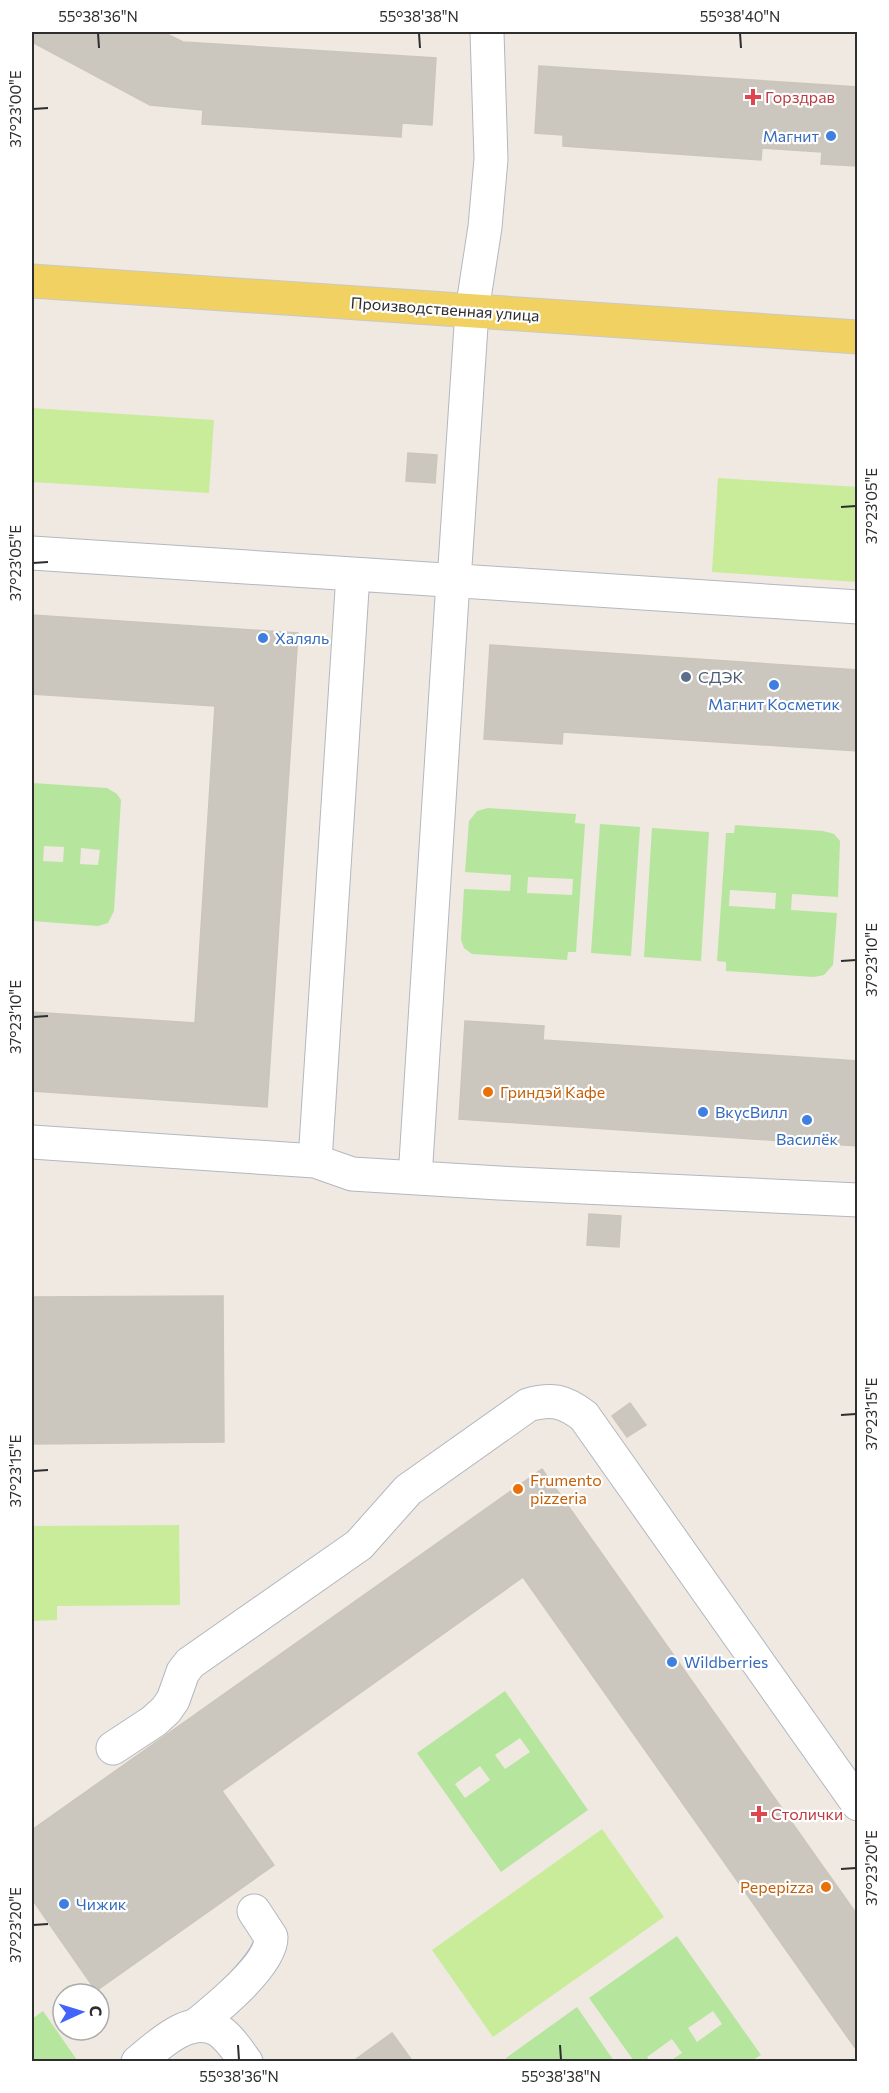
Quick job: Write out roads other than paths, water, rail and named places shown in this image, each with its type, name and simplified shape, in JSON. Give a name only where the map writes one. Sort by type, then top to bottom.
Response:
[{"type":"main road","name":"Производственная улица","points":[[32,281],[858,338]]},
{"type":"lane","points":[[415,1178],[472,311],[491,159],[487,32]]},
{"type":"lane","points":[[32,553],[858,608]]},
{"type":"lane","points":[[315,1161],[353,574]]},
{"type":"lane","points":[[32,1142],[315,1161],[352,1174],[858,1200]]},
{"type":"lane","points":[[113,1748],[154,1721],[166,1710],[183,1672],[190,1664],[359,1545],[408,1490],[528,1406],[550,1401],[572,1406],[584,1416],[858,1804]]},
{"type":"lane","points":[[195,2026],[233,1995],[268,1951],[271,1937],[254,1911]]},
{"type":"lane","points":[[138,2061],[178,2031],[195,2026],[209,2026],[218,2030],[246,2061]]},
{"type":"place","name":"Горздрав","points":[[753,97]]},
{"type":"place","name":"Магнит","points":[[831,136]]},
{"type":"place","name":"Халяль","points":[[263,638]]},
{"type":"place","name":"СДЭК","points":[[686,677]]},
{"type":"place","name":"Магнит Косметик","points":[[774,685]]},
{"type":"place","name":"Гриндэй Кафе","points":[[488,1092]]},
{"type":"place","name":"ВкусВилл","points":[[703,1112]]},
{"type":"place","name":"Василёк","points":[[807,1120]]},
{"type":"place","name":"Frumento pizzeria","points":[[518,1489]]},
{"type":"place","name":"Wildberries","points":[[672,1662]]},
{"type":"place","name":"Столички","points":[[759,1814]]},
{"type":"place","name":"Pepepizza","points":[[826,1887]]},
{"type":"place","name":"Чижик","points":[[64,1904]]}]
